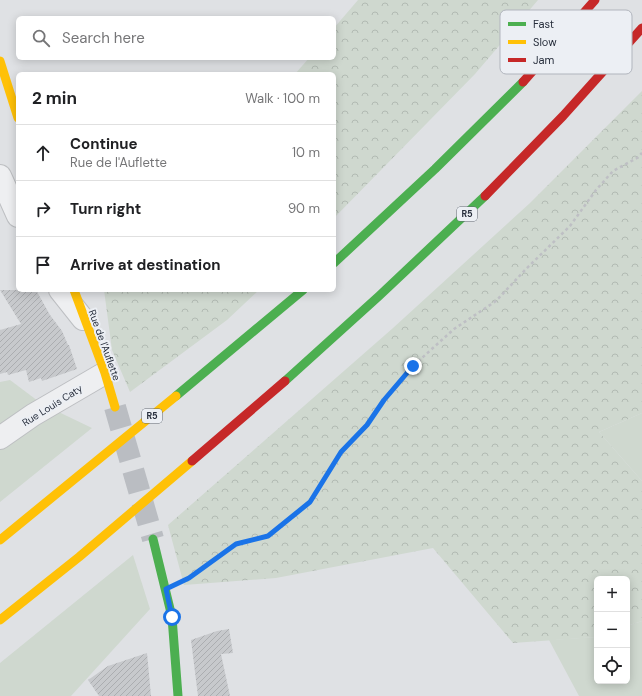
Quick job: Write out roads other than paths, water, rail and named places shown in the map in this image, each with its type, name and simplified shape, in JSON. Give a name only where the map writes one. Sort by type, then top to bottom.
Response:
[{"type":"main road","points":[[586,10],[595,0]]},
{"type":"main road","name":"R5","points":[[632,39],[642,28]]},
{"type":"main road","points":[[0,61],[16,112]]},
{"type":"main road","points":[[336,261],[435,169],[530,74]]},
{"type":"main road","name":"R5","points":[[0,620],[91,547],[279,386],[379,296],[471,210],[563,116],[601,74]]},
{"type":"main road","name":"Rue de l'Auflette","points":[[75,292],[105,373],[115,407]]},
{"type":"main road","name":"R5","points":[[0,540],[301,292]]},
{"type":"main road","points":[[153,539],[172,617],[178,696]]},
{"type":"street","points":[[0,176],[16,212]]},
{"type":"street","points":[[62,292],[86,323]]},
{"type":"street","name":"Rue Louis Caty","points":[[0,438],[33,415],[105,373]]},
{"type":"street","points":[[0,425],[33,415]]},
{"type":"tunnel","points":[[115,407],[153,539]]}]
